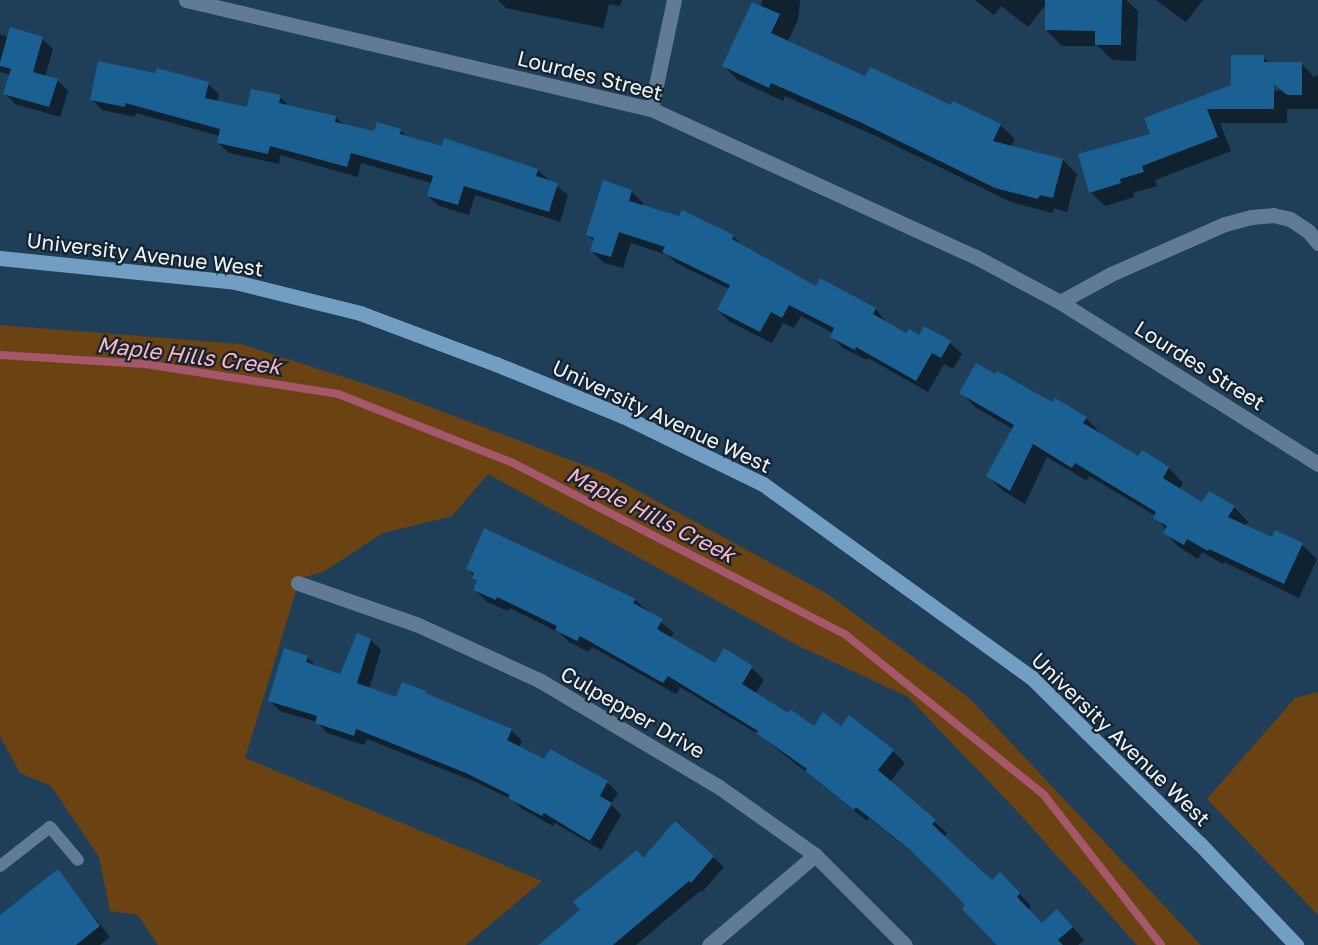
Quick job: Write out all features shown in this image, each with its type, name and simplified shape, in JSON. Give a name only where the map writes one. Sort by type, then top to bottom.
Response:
[{"type":"main road","name":"University Avenue West","points":[[0,258],[235,282],[360,313],[496,363],[623,416],[763,484],[1032,678],[1199,843],[1296,945]]},
{"type":"street","name":"Lourdes Street","points":[[186,0],[227,5],[651,109],[974,256],[1060,302],[1318,464]]},
{"type":"street","points":[[651,109],[674,0]]},
{"type":"street","points":[[1060,302],[1112,274],[1225,224],[1251,217],[1273,215],[1290,219],[1308,231],[1318,243]]},
{"type":"street","name":"Culpepper Drive","points":[[298,583],[416,624],[539,680],[719,787],[815,855],[905,945]]},
{"type":"street","points":[[709,945],[815,855]]},
{"type":"lane","points":[[0,866],[50,827],[78,860]]},
{"type":"shaded area","points":[[0,325],[241,344],[393,393],[605,473],[826,593],[968,697],[1201,945],[1137,945],[1016,810],[908,697],[797,645],[488,474],[452,516],[383,533],[323,572],[300,578],[245,758],[542,881],[466,945],[158,945],[138,915],[110,911],[99,857],[51,786],[20,773],[0,736]]},
{"type":"shaded area","points":[[1318,692],[1318,915],[1207,799],[1295,698]]},
{"type":"building","points":[[1045,0],[1122,0],[1121,45],[1095,45],[1095,31],[1045,30]]},
{"type":"building","points":[[752,2],[780,14],[771,33],[865,76],[870,67],[951,105],[953,101],[1001,124],[993,141],[1063,159],[1053,198],[1040,195],[1038,199],[995,188],[862,123],[771,83],[769,88],[722,66]]},
{"type":"building","points":[[10,27],[43,37],[33,72],[58,79],[49,107],[3,94],[11,69],[0,66],[0,62]]},
{"type":"building","points":[[1231,55],[1264,55],[1264,62],[1302,62],[1302,95],[1287,95],[1274,84],[1274,109],[1207,109],[1218,137],[1142,166],[1144,172],[1120,179],[1121,183],[1089,193],[1078,154],[1150,134],[1144,118],[1231,85]]},
{"type":"building","points":[[98,61],[155,73],[157,68],[209,82],[205,98],[247,107],[251,89],[281,95],[279,103],[336,116],[335,122],[374,131],[377,122],[401,129],[400,134],[442,146],[444,138],[538,169],[536,176],[558,183],[549,212],[464,186],[458,205],[427,196],[433,176],[351,153],[347,167],[270,146],[268,154],[217,143],[220,129],[125,103],[125,107],[90,100]]},
{"type":"building","points":[[603,180],[632,190],[629,201],[679,216],[682,210],[734,235],[732,239],[816,286],[820,278],[876,308],[873,314],[906,333],[909,329],[919,335],[924,326],[951,341],[941,358],[932,353],[916,381],[856,347],[855,350],[830,337],[834,328],[789,305],[782,318],[771,312],[760,332],[717,310],[730,285],[662,252],[665,247],[619,232],[611,257],[590,251],[594,238],[586,235]]},
{"type":"building","points":[[976,363],[995,374],[997,371],[1052,402],[1055,398],[1087,417],[1083,423],[1138,456],[1142,450],[1169,467],[1163,478],[1202,502],[1209,491],[1235,506],[1228,517],[1272,537],[1275,530],[1303,543],[1284,584],[1209,549],[1208,551],[1187,539],[1184,545],[1163,533],[1167,526],[1153,518],[1156,512],[1075,463],[1072,468],[1033,444],[1010,491],[986,476],[1014,425],[959,393]]},
{"type":"building","points":[[484,528],[636,599],[633,603],[663,619],[657,629],[715,663],[724,648],[753,666],[742,684],[788,713],[790,709],[814,726],[823,712],[841,726],[849,715],[894,750],[878,770],[936,820],[932,824],[971,861],[992,880],[1000,872],[1020,893],[1017,897],[1042,923],[1057,909],[1073,927],[1058,940],[1063,945],[997,945],[962,909],[965,905],[910,850],[856,807],[854,810],[805,771],[807,769],[756,733],[758,731],[668,676],[663,683],[580,636],[577,641],[555,630],[557,626],[497,597],[496,600],[473,590],[477,580],[472,578],[474,573],[466,569]]},
{"type":"building","points":[[357,633],[371,639],[357,683],[396,697],[402,682],[426,691],[425,693],[512,729],[507,740],[544,759],[550,749],[608,781],[600,796],[612,803],[590,841],[544,813],[542,816],[508,798],[510,795],[466,773],[356,729],[354,736],[315,723],[317,716],[268,701],[284,648],[308,656],[306,662],[340,674]]},
{"type":"building","points":[[675,821],[714,856],[691,883],[689,881],[613,945],[538,945],[580,910],[573,902],[637,850],[643,858]]},
{"type":"building","points":[[58,869],[100,926],[76,945],[0,945],[0,915]]},
{"type":"waterway","name":"Maple Hills Creek","points":[[0,355],[145,364],[338,394],[513,463],[846,635],[1044,795],[1161,945]]}]
